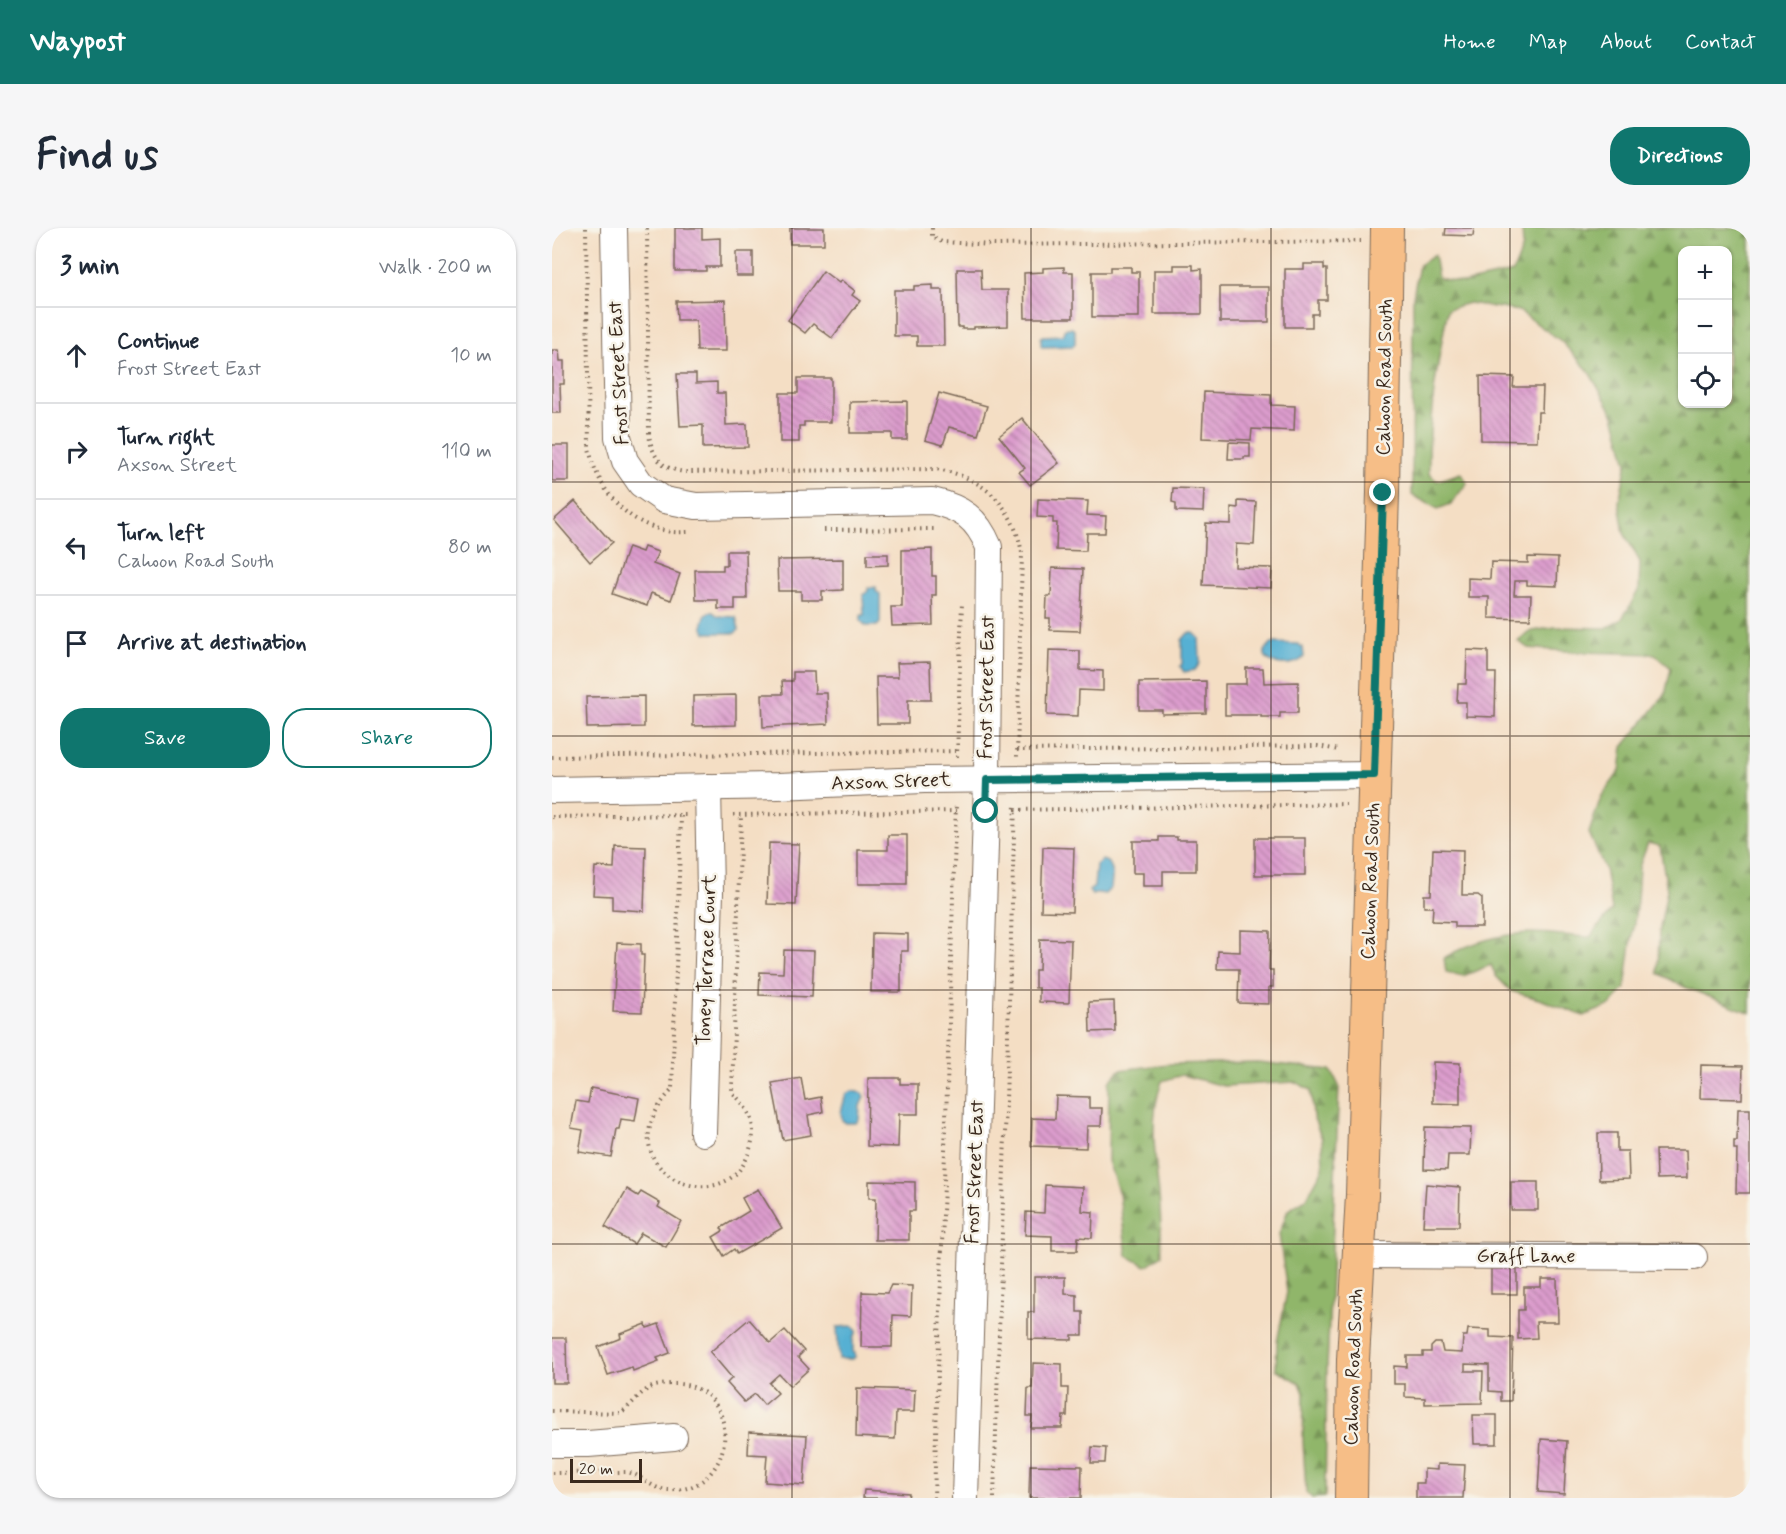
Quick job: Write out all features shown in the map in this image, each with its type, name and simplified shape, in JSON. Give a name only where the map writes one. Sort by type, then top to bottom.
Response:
[{"type":"main road","name":"Cahoon Road South","points":[[1351,1498],[1353,1360],[1362,1195],[1383,493],[1376,234]]},
{"type":"street","name":"Frost Street East","points":[[614,228],[618,437],[625,461],[641,484],[664,500],[696,506],[932,501],[945,504],[969,516],[982,531],[989,547],[987,780],[965,1498]]},
{"type":"street","name":"Axson Street","points":[[552,790],[987,780],[1374,775]]},
{"type":"street","name":"Toney Terrace Court","points":[[703,1133],[710,892],[708,787]]},
{"type":"street","name":"Graff Lane","points":[[1358,1255],[1694,1257]]},
{"type":"street","points":[[552,1444],[588,1444],[674,1437]]},
{"type":"path","points":[[932,228],[932,237],[942,242],[994,245],[1376,234]]},
{"type":"path","points":[[552,757],[1317,746],[1341,751]]},
{"type":"green space","points":[[1522,228],[1750,228],[1750,1013],[1685,987],[1658,973],[1659,933],[1667,890],[1660,846],[1648,843],[1639,867],[1637,900],[1625,988],[1611,1005],[1584,1016],[1511,991],[1496,976],[1491,965],[1463,976],[1446,972],[1444,958],[1465,947],[1488,940],[1534,933],[1590,937],[1612,910],[1605,869],[1589,833],[1601,797],[1620,771],[1623,747],[1665,695],[1671,668],[1655,654],[1528,648],[1518,641],[1528,632],[1555,627],[1606,628],[1621,620],[1639,589],[1640,562],[1624,533],[1619,502],[1627,463],[1614,415],[1588,370],[1561,341],[1519,311],[1469,303],[1448,309],[1434,392],[1429,474],[1437,481],[1461,473],[1467,483],[1451,504],[1438,509],[1412,495],[1413,297],[1419,265],[1434,255],[1438,278],[1464,283],[1513,272],[1523,247]]},
{"type":"green space","points":[[1258,1062],[1331,1070],[1339,1086],[1327,1368],[1325,1497],[1312,1498],[1306,1492],[1303,1441],[1304,1393],[1300,1383],[1276,1369],[1277,1342],[1287,1292],[1279,1234],[1288,1210],[1306,1199],[1323,1168],[1322,1139],[1313,1116],[1311,1090],[1295,1082],[1224,1086],[1182,1075],[1162,1081],[1157,1096],[1154,1128],[1162,1255],[1146,1266],[1127,1256],[1119,1194],[1108,1161],[1109,1082],[1120,1070],[1168,1064]]},
{"type":"water","points":[[1067,328],[1075,331],[1073,346],[1042,347],[1041,338],[1043,336],[1063,335]]},
{"type":"water","points":[[876,587],[876,591],[880,594],[880,623],[877,626],[866,626],[861,621],[861,615],[864,615],[863,595],[868,588]]},
{"type":"water","points":[[709,612],[718,616],[736,617],[739,630],[735,633],[707,633],[703,629],[703,622]]},
{"type":"water","points":[[1188,633],[1194,633],[1199,638],[1200,663],[1195,670],[1184,672],[1180,666],[1182,664],[1182,640]]},
{"type":"water","points":[[1273,643],[1298,644],[1303,648],[1304,657],[1290,664],[1273,662],[1265,655],[1266,649]]},
{"type":"water","points":[[1102,860],[1111,867],[1111,888],[1105,894],[1092,895],[1089,891],[1094,887],[1096,865]]},
{"type":"water","points":[[852,1091],[862,1093],[864,1097],[860,1106],[859,1119],[856,1123],[846,1123],[842,1120],[841,1112],[846,1094]]},
{"type":"water","points":[[853,1326],[857,1331],[853,1339],[855,1357],[839,1359],[837,1327]]},
{"type":"building","points":[[675,228],[702,228],[702,239],[720,238],[720,267],[706,267],[706,271],[675,271]]},
{"type":"building","points":[[790,228],[824,228],[824,244],[790,244]]},
{"type":"building","points":[[1446,228],[1474,228],[1473,236],[1445,235]]},
{"type":"building","points":[[736,252],[753,252],[753,276],[736,276]]},
{"type":"building","points":[[1304,264],[1324,264],[1324,269],[1327,269],[1327,300],[1318,300],[1318,314],[1312,314],[1312,327],[1285,327],[1285,269],[1304,269]]},
{"type":"building","points":[[1174,265],[1193,265],[1193,270],[1202,269],[1202,314],[1154,314],[1154,270],[1174,270]]},
{"type":"building","points":[[1064,267],[1064,272],[1073,272],[1073,318],[1025,318],[1024,273],[1043,272],[1043,268]]},
{"type":"building","points":[[1110,267],[1131,267],[1131,272],[1139,272],[1139,317],[1092,317],[1092,272],[1110,272]]},
{"type":"building","points":[[957,269],[981,269],[982,290],[1008,290],[1008,326],[974,327],[974,329],[958,327]]},
{"type":"building","points":[[823,271],[839,283],[841,280],[855,291],[852,295],[860,301],[832,338],[813,324],[805,333],[788,320]]},
{"type":"building","points":[[933,285],[933,290],[943,290],[944,346],[917,346],[917,336],[894,336],[894,290],[914,290],[914,286]]},
{"type":"building","points":[[1220,287],[1269,287],[1269,322],[1220,322]]},
{"type":"building","points":[[725,300],[726,351],[697,351],[696,320],[677,320],[676,301]]},
{"type":"building","points":[[552,350],[559,350],[560,361],[564,361],[564,384],[560,384],[561,413],[552,413]]},
{"type":"building","points":[[677,374],[696,374],[696,383],[717,382],[717,393],[725,393],[726,425],[747,424],[748,447],[703,448],[703,425],[680,426]]},
{"type":"building","points":[[1480,376],[1514,377],[1513,387],[1543,387],[1542,412],[1538,412],[1537,441],[1481,440]]},
{"type":"building","points":[[798,378],[831,378],[831,422],[804,422],[804,426],[799,426],[799,442],[780,442],[780,393],[798,393]]},
{"type":"building","points":[[1204,392],[1271,395],[1271,405],[1295,406],[1294,431],[1252,429],[1251,440],[1202,438]]},
{"type":"building","points":[[939,393],[987,406],[978,435],[949,427],[943,445],[925,440]]},
{"type":"building","points":[[907,401],[907,440],[892,440],[892,433],[850,433],[850,402]]},
{"type":"building","points":[[1022,418],[1059,463],[1030,485],[1019,472],[1025,468],[999,436]]},
{"type":"building","points":[[1229,442],[1250,443],[1250,457],[1228,459]]},
{"type":"building","points":[[552,445],[569,445],[569,481],[552,481]]},
{"type":"building","points":[[1173,488],[1204,489],[1203,512],[1176,511],[1176,503],[1172,502]]},
{"type":"building","points":[[1038,499],[1088,501],[1087,515],[1106,516],[1105,533],[1087,533],[1086,551],[1056,550],[1057,523],[1053,523],[1053,518],[1037,517]]},
{"type":"building","points":[[575,501],[612,543],[590,562],[554,520]]},
{"type":"building","points":[[1238,501],[1256,502],[1254,545],[1236,544],[1235,567],[1272,568],[1271,588],[1203,585],[1206,523],[1231,524],[1231,507],[1238,508]]},
{"type":"building","points":[[628,547],[642,552],[644,547],[658,552],[653,564],[680,574],[671,600],[651,593],[647,606],[612,594]]},
{"type":"building","points":[[932,549],[932,576],[936,576],[936,595],[932,595],[933,625],[892,626],[891,607],[902,607],[902,550]]},
{"type":"building","points":[[727,551],[746,551],[747,599],[735,599],[735,609],[718,609],[718,600],[696,600],[695,570],[723,570],[723,565],[727,565]]},
{"type":"building","points":[[867,554],[888,554],[888,565],[867,566]]},
{"type":"building","points":[[1528,557],[1558,558],[1557,586],[1527,585],[1527,581],[1515,581],[1514,595],[1531,595],[1530,619],[1489,618],[1489,597],[1468,597],[1468,578],[1490,579],[1491,562],[1528,563]]},
{"type":"building","points":[[843,559],[843,590],[822,591],[822,600],[801,600],[801,591],[778,591],[777,560]]},
{"type":"building","points":[[1052,568],[1083,569],[1080,631],[1050,630],[1050,618],[1046,618],[1047,596],[1051,596]]},
{"type":"building","points":[[1049,650],[1080,651],[1080,670],[1103,671],[1103,691],[1079,690],[1078,716],[1047,715]]},
{"type":"building","points":[[1467,650],[1488,651],[1488,673],[1496,673],[1495,717],[1466,716],[1466,702],[1457,702],[1458,684],[1466,684]]},
{"type":"building","points":[[930,662],[931,700],[908,700],[908,724],[877,724],[876,677],[898,677],[897,663]]},
{"type":"building","points":[[1246,668],[1263,668],[1264,683],[1298,682],[1298,713],[1280,713],[1280,717],[1225,715],[1225,684],[1246,684]]},
{"type":"building","points":[[793,672],[814,672],[815,693],[827,693],[828,724],[763,727],[762,694],[783,694],[782,681],[793,681]]},
{"type":"building","points":[[1206,681],[1206,713],[1162,714],[1162,710],[1139,710],[1139,682]]},
{"type":"building","points":[[736,695],[736,725],[693,726],[693,696]]},
{"type":"building","points":[[644,696],[644,727],[587,728],[586,697]]},
{"type":"building","points":[[888,835],[907,835],[907,884],[858,884],[858,850],[888,850]]},
{"type":"building","points":[[1159,837],[1196,840],[1196,871],[1163,871],[1163,886],[1143,886],[1143,873],[1133,873],[1133,841],[1159,841]]},
{"type":"building","points":[[1255,838],[1305,838],[1305,875],[1255,875]]},
{"type":"building","points":[[769,843],[799,844],[796,905],[767,904]]},
{"type":"building","points":[[615,846],[646,847],[644,911],[612,909],[612,896],[593,895],[595,867],[614,868]]},
{"type":"building","points":[[1043,847],[1074,848],[1072,912],[1041,911]]},
{"type":"building","points":[[1433,849],[1463,850],[1462,895],[1478,895],[1482,898],[1482,927],[1455,927],[1455,922],[1432,921],[1433,907],[1424,907],[1424,895],[1431,895]]},
{"type":"building","points":[[1240,930],[1270,931],[1269,970],[1273,970],[1273,987],[1269,987],[1269,1004],[1238,1003],[1239,969],[1217,969],[1218,951],[1240,952]]},
{"type":"building","points":[[872,933],[908,934],[908,951],[901,951],[901,992],[871,992]]},
{"type":"building","points":[[1040,939],[1071,940],[1069,1003],[1039,1002],[1039,988],[1035,988],[1035,970],[1039,970]]},
{"type":"building","points":[[617,943],[641,944],[641,955],[644,955],[642,1012],[613,1011]]},
{"type":"building","points":[[784,950],[814,951],[812,997],[759,995],[760,972],[783,973]]},
{"type":"building","points":[[1114,1001],[1115,1031],[1090,1032],[1089,1002]]},
{"type":"building","points":[[1433,1062],[1460,1063],[1460,1104],[1433,1103]]},
{"type":"building","points":[[1701,1065],[1743,1066],[1742,1099],[1700,1098]]},
{"type":"building","points":[[801,1078],[805,1100],[821,1097],[823,1112],[808,1115],[811,1135],[783,1140],[772,1083]]},
{"type":"building","points":[[868,1078],[900,1078],[900,1084],[918,1084],[918,1114],[899,1114],[898,1147],[867,1146]]},
{"type":"building","points":[[591,1088],[639,1098],[635,1121],[621,1119],[619,1129],[616,1129],[611,1157],[579,1152],[583,1130],[571,1128],[576,1101],[588,1103]]},
{"type":"building","points":[[1056,1096],[1089,1097],[1089,1108],[1102,1108],[1101,1126],[1087,1126],[1086,1148],[1031,1146],[1032,1118],[1055,1119]]},
{"type":"building","points":[[1738,1109],[1750,1109],[1750,1193],[1736,1193],[1737,1149],[1734,1149],[1734,1141],[1737,1141]]},
{"type":"building","points":[[1425,1127],[1471,1128],[1470,1155],[1448,1155],[1447,1170],[1424,1169]]},
{"type":"building","points":[[1598,1133],[1617,1133],[1617,1151],[1628,1151],[1629,1179],[1599,1180]]},
{"type":"building","points":[[1656,1150],[1686,1150],[1687,1178],[1657,1179]]},
{"type":"building","points":[[869,1181],[915,1182],[915,1211],[909,1211],[909,1240],[875,1240],[876,1198],[869,1198]]},
{"type":"building","points":[[1511,1182],[1538,1182],[1538,1210],[1511,1210]]},
{"type":"building","points":[[1426,1184],[1460,1187],[1459,1226],[1423,1226]]},
{"type":"building","points":[[1045,1185],[1083,1187],[1082,1211],[1093,1212],[1092,1238],[1078,1237],[1077,1251],[1052,1251],[1052,1236],[1025,1235],[1026,1212],[1044,1213]]},
{"type":"building","points":[[627,1189],[638,1196],[641,1192],[660,1203],[658,1207],[681,1221],[666,1247],[641,1233],[634,1244],[605,1227]]},
{"type":"building","points":[[758,1189],[782,1228],[737,1254],[734,1249],[724,1256],[713,1237],[723,1231],[721,1228],[749,1211],[742,1198]]},
{"type":"building","points":[[1491,1266],[1517,1266],[1517,1294],[1491,1294]]},
{"type":"building","points":[[1034,1277],[1065,1277],[1065,1294],[1077,1295],[1077,1312],[1083,1312],[1083,1335],[1072,1335],[1072,1340],[1028,1339],[1028,1312],[1034,1312]]},
{"type":"building","points":[[1541,1279],[1557,1279],[1558,1322],[1536,1322],[1537,1338],[1518,1339],[1518,1310],[1524,1310],[1524,1287],[1541,1287]]},
{"type":"building","points":[[891,1285],[912,1286],[911,1316],[893,1315],[892,1347],[861,1347],[862,1292],[887,1293]]},
{"type":"building","points":[[749,1319],[770,1343],[785,1330],[804,1351],[798,1357],[809,1369],[790,1386],[779,1374],[769,1383],[778,1393],[764,1405],[755,1394],[744,1402],[727,1383],[732,1378],[710,1352]]},
{"type":"building","points":[[646,1324],[647,1328],[659,1324],[670,1353],[657,1358],[659,1361],[633,1371],[632,1367],[608,1375],[598,1347],[621,1338],[620,1334]]},
{"type":"building","points":[[1468,1329],[1490,1330],[1490,1337],[1513,1338],[1511,1401],[1501,1401],[1501,1392],[1489,1391],[1489,1365],[1465,1364],[1465,1371],[1483,1371],[1482,1403],[1425,1404],[1425,1398],[1405,1397],[1405,1384],[1394,1384],[1394,1366],[1407,1367],[1407,1356],[1423,1356],[1423,1352],[1431,1352],[1431,1347],[1435,1343],[1441,1343],[1443,1352],[1462,1353],[1463,1336],[1467,1336]]},
{"type":"building","points":[[552,1338],[566,1338],[567,1383],[552,1383]]},
{"type":"building","points":[[1033,1363],[1062,1364],[1062,1388],[1068,1388],[1067,1416],[1063,1416],[1062,1428],[1031,1428],[1032,1416],[1027,1416],[1028,1388],[1032,1388]]},
{"type":"building","points":[[857,1388],[915,1390],[914,1412],[896,1412],[895,1439],[856,1437]]},
{"type":"building","points":[[1473,1415],[1497,1415],[1497,1444],[1474,1444]]},
{"type":"building","points":[[749,1432],[807,1435],[804,1485],[765,1482],[767,1455],[748,1454]]},
{"type":"building","points":[[1541,1439],[1567,1441],[1564,1494],[1538,1492]]},
{"type":"building","points":[[1092,1447],[1106,1448],[1105,1463],[1091,1463]]},
{"type":"building","points":[[1437,1464],[1465,1465],[1463,1498],[1416,1498],[1416,1483],[1424,1483],[1424,1469],[1437,1470]]},
{"type":"building","points":[[1030,1465],[1082,1466],[1081,1498],[1029,1498]]},
{"type":"building","points":[[864,1490],[909,1493],[908,1498],[863,1498]]},
{"type":"route","points":[[986,811],[987,780],[1374,775],[1383,493]]}]
